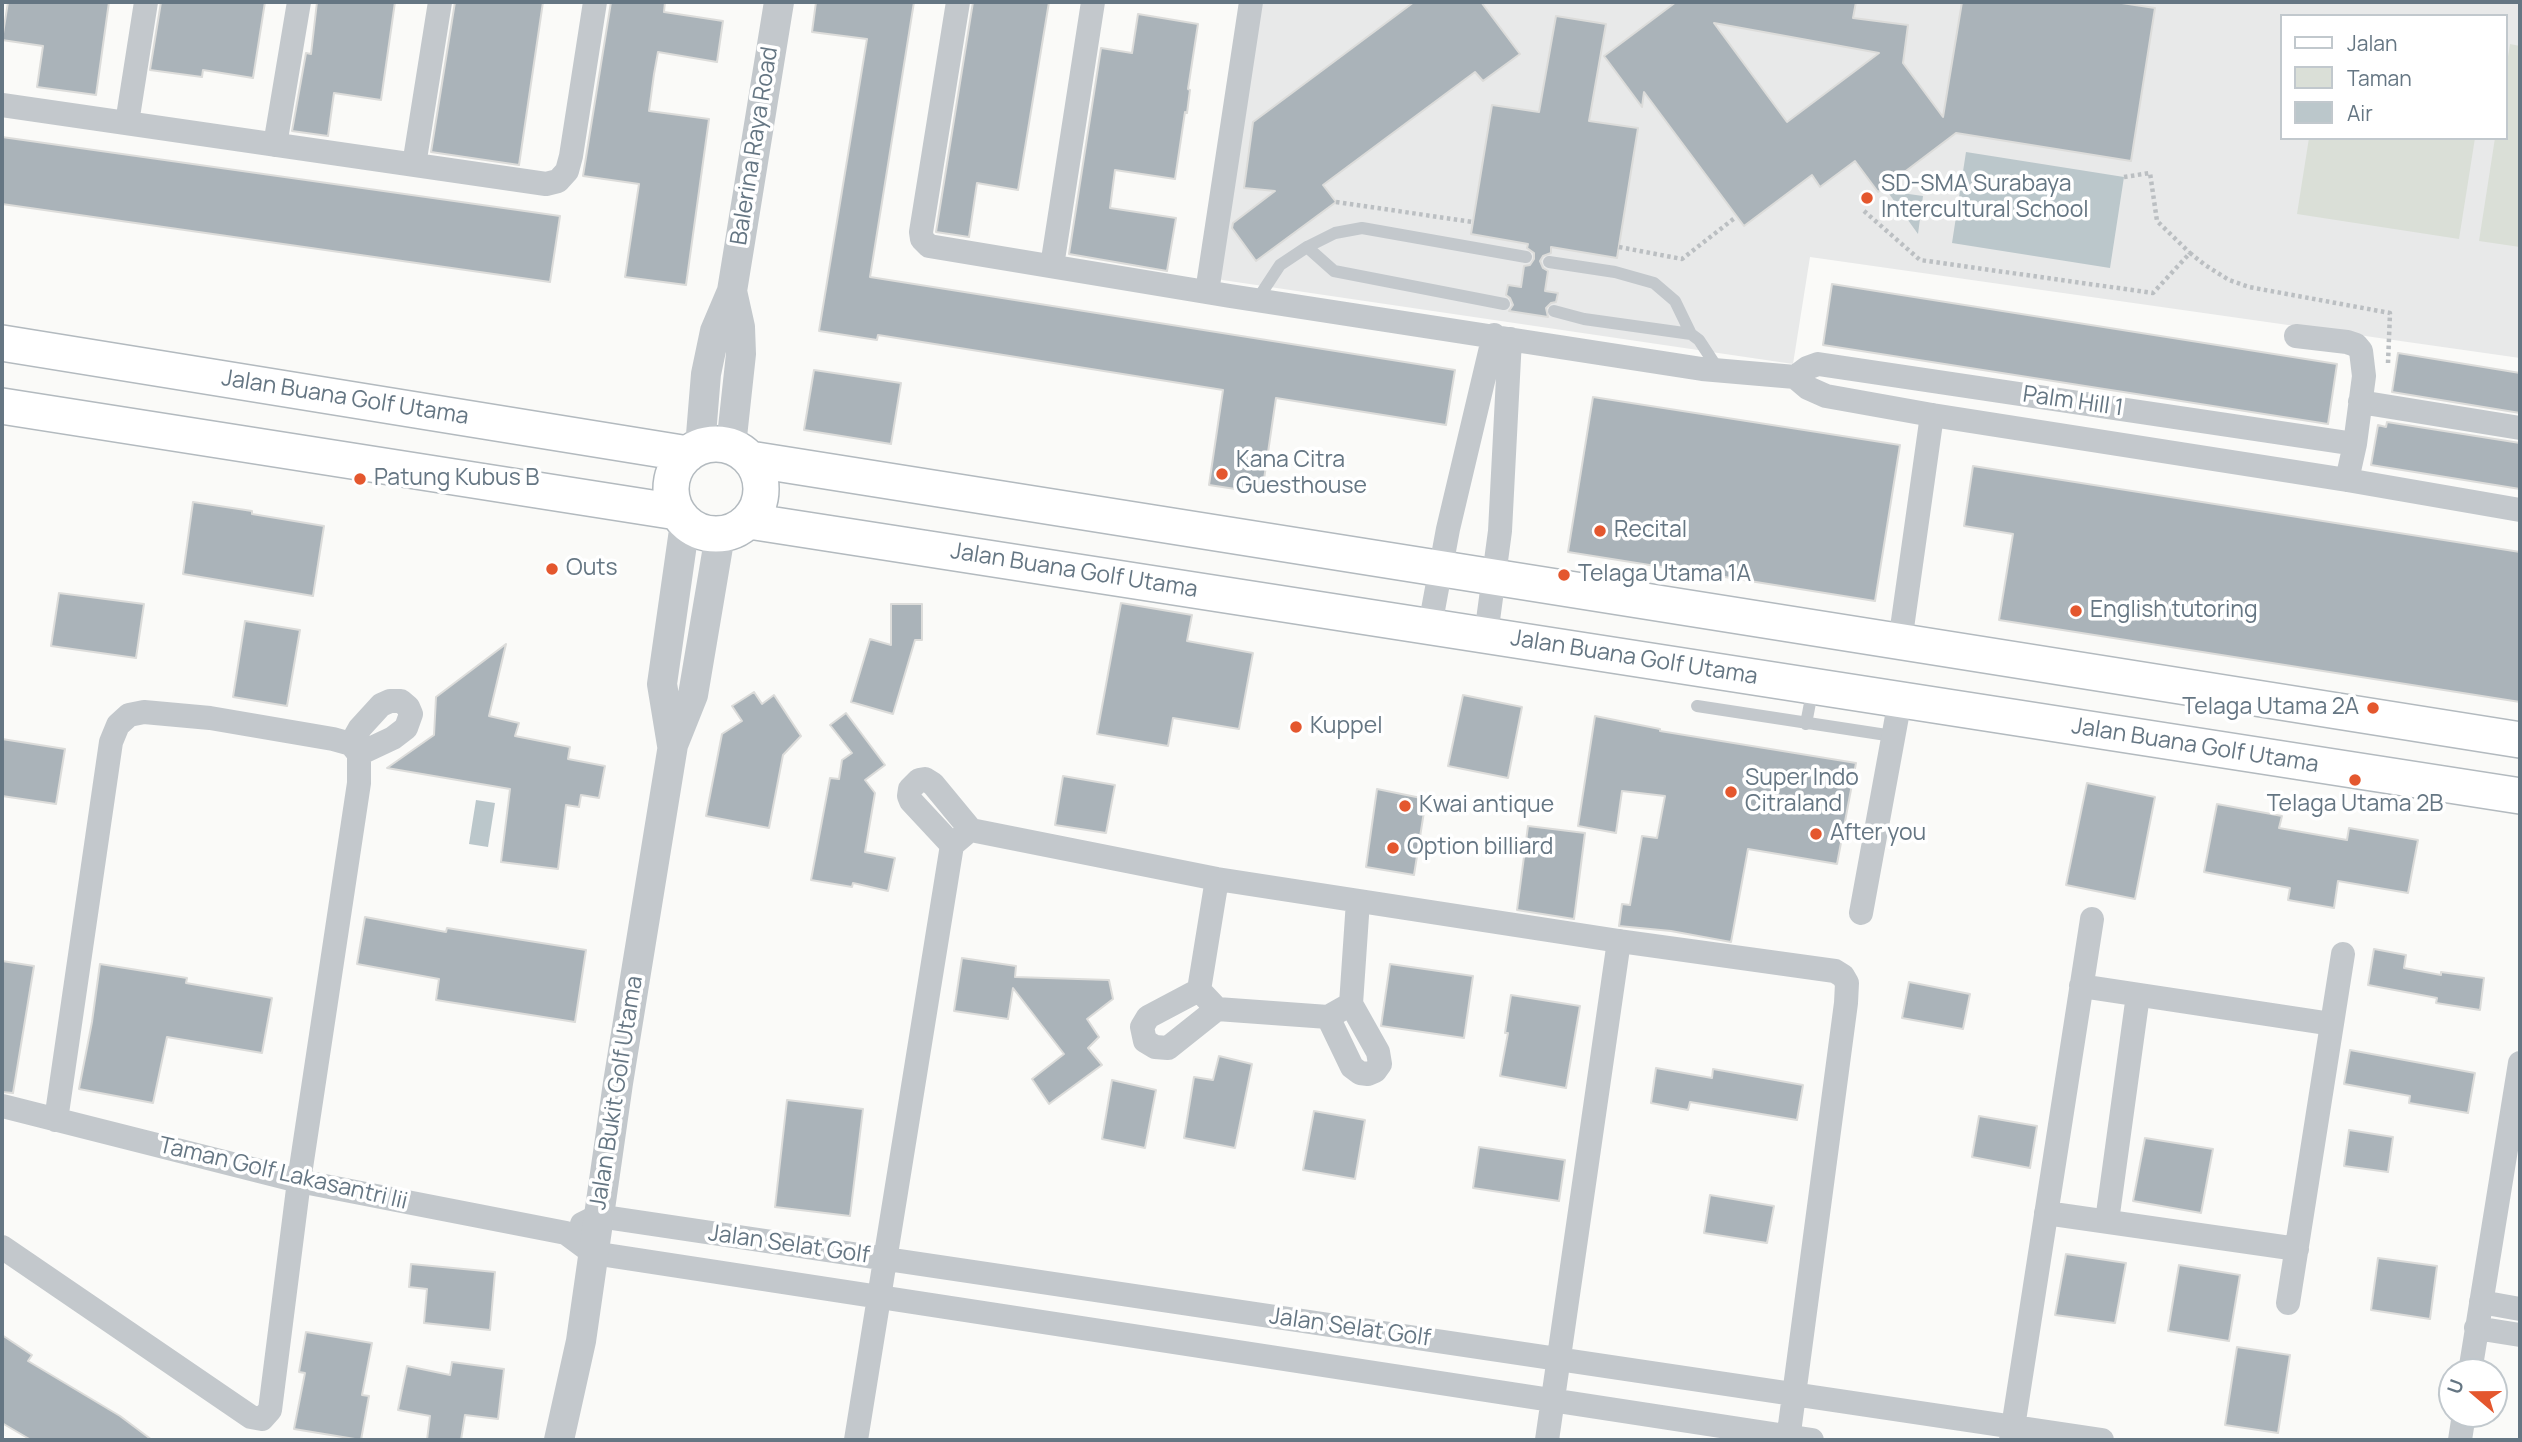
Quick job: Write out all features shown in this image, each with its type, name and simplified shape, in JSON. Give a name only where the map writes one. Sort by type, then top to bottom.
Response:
[{"type":"main road","name":"Jalan Buana Golf Utama","points":[[2,343],[717,452],[2520,740]]},
{"type":"main road","points":[[2,406],[681,518]]},
{"type":"main road","points":[[717,452],[757,470],[761,483],[757,510],[734,528],[707,534],[695,530],[681,518],[672,500],[673,475],[679,463],[717,452]]},
{"type":"main road","name":"Jalan Buana Golf Utama","points":[[734,528],[1430,626],[2520,796]]},
{"type":"street","points":[[127,123],[146,2]]},
{"type":"street","points":[[275,145],[299,2]]},
{"type":"street","points":[[414,165],[440,2]]},
{"type":"street","points":[[2,105],[546,184],[558,181],[567,171],[596,2]]},
{"type":"street","name":"Balerina Raya Road","points":[[717,452],[706,374],[715,331],[732,291],[779,2]]},
{"type":"street","name":"Palm Hill 1","points":[[958,2],[921,232],[922,239],[929,246],[1257,300],[1710,369],[1795,377],[1808,388],[1826,396],[2520,510]]},
{"type":"street","points":[[1052,265],[1093,2]]},
{"type":"street","points":[[1207,292],[1251,2]]},
{"type":"street","points":[[1430,626],[1440,568],[1502,337]]},
{"type":"street","points":[[1486,635],[1495,577],[1502,337]]},
{"type":"street","points":[[2296,337],[2347,341],[2361,351],[2363,362],[2360,402],[2347,480]]},
{"type":"street","name":"Palm Hill 1","points":[[1795,377],[1818,364],[2355,444]]},
{"type":"street","points":[[2360,402],[2520,428]]},
{"type":"street","points":[[1900,642],[1932,415]]},
{"type":"street","name":"Jalan Bukit Golf Utama","points":[[673,745],[662,684],[681,518]]},
{"type":"street","name":"Jalan Bukit Golf Utama","points":[[559,1440],[581,1341],[598,1216],[673,745],[694,695],[734,528]]},
{"type":"street","points":[[1861,913],[1900,700]]},
{"type":"street","points":[[2,1247],[251,1417],[262,1419],[270,1410],[299,1181],[359,783],[355,749],[333,739],[210,718],[144,712],[129,715],[118,725],[111,742],[56,1120]]},
{"type":"street","points":[[856,1440],[879,1297],[962,837],[1358,901],[1835,971],[1843,976],[1847,983],[1794,1394],[1796,1439]]},
{"type":"street","points":[[1199,990],[1217,879]]},
{"type":"street","points":[[1328,1017],[1352,1066],[1360,1073],[1375,1071],[1380,1063],[1378,1052],[1352,1004],[1358,901]]},
{"type":"street","points":[[2012,1434],[2092,919]]},
{"type":"street","points":[[1547,1440],[1619,941]]},
{"type":"street","points":[[2288,1303],[2343,954]]},
{"type":"street","points":[[2081,986],[2332,1024]]},
{"type":"street","points":[[1199,990],[1217,1009],[1328,1017],[1352,1004]]},
{"type":"street","points":[[1199,990],[1148,1017],[1142,1027],[1145,1041],[1155,1047],[1168,1048],[1217,1009]]},
{"type":"street","points":[[2107,1221],[2138,995]]},
{"type":"street","points":[[2472,1358],[2520,1063]]},
{"type":"street","name":"Taman Golf Lakasantri Iii","points":[[2,1106],[299,1181],[566,1233],[593,1253]]},
{"type":"street","points":[[2046,1213],[2297,1249]]},
{"type":"street","points":[[566,1233],[598,1216]]},
{"type":"street","name":"Jalan Selat Golf","points":[[598,1216],[1794,1394],[2012,1434],[2102,1440]]},
{"type":"street","name":"Jalan Selat Golf","points":[[593,1253],[1796,1439]]},
{"type":"street","points":[[2480,1302],[2520,1308]]},
{"type":"street","points":[[2476,1328],[2520,1335]]},
{"type":"lane","points":[[1257,300],[1280,265],[1335,233],[1362,228],[1526,257]]},
{"type":"lane","points":[[1307,247],[1334,271],[1504,304]]},
{"type":"lane","points":[[1549,262],[1615,272],[1654,283],[1675,301],[1691,334],[1699,340],[1710,369]]},
{"type":"lane","points":[[1554,311],[1584,319],[1691,334]]},
{"type":"lane","points":[[1806,724],[1813,686]]},
{"type":"lane","points":[[1697,706],[1893,736]]},
{"type":"path","points":[[2124,177],[2150,173],[2157,221],[2204,265],[2229,280],[2249,287],[2390,313],[2386,406]]},
{"type":"path","points":[[1336,202],[1473,222]]},
{"type":"path","points":[[1864,211],[1920,260],[2153,293],[2190,253]]},
{"type":"path","points":[[1619,247],[1682,260],[1737,217]]},
{"type":"shaded area","name":"SD-SMA Surabaya Intercultural School","points":[[1242,2],[2520,2],[2520,358],[1810,257],[1793,364],[1202,277]]},
{"type":"green space","points":[[2510,44],[2520,46],[2520,247],[2479,241],[2495,140],[2508,140]]},
{"type":"green space","points":[[2309,140],[2475,140],[2459,239],[2297,214]]},
{"type":"water","points":[[1966,152],[2124,177],[2110,268],[1952,243]]},
{"type":"water","points":[[1887,191],[1923,196],[1918,234]]},
{"type":"water","points":[[476,800],[495,803],[488,847],[469,844]]},
{"type":"building","points":[[8,2],[109,2],[96,95],[37,87],[43,46],[2,40]]},
{"type":"building","points":[[161,2],[265,2],[253,78],[203,70],[202,77],[150,70]]},
{"type":"building","points":[[317,2],[395,2],[381,100],[334,93],[328,136],[292,131],[306,53],[311,54]]},
{"type":"building","points":[[455,2],[543,2],[519,165],[431,152]]},
{"type":"building","points":[[611,2],[665,2],[664,12],[723,21],[717,62],[658,52],[654,74],[649,111],[709,119],[686,285],[625,277],[639,184],[583,176]]},
{"type":"building","points":[[816,2],[914,2],[870,277],[1455,370],[1446,425],[1276,398],[1262,493],[1209,485],[1223,390],[878,335],[877,340],[819,331],[867,39],[812,32]]},
{"type":"building","points":[[973,2],[1049,2],[1018,190],[977,183],[969,237],[936,232]]},
{"type":"building","points":[[1414,2],[1481,2],[1520,54],[1483,81],[1475,72],[1323,185],[1336,202],[1256,261],[1232,228],[1233,223],[1275,191],[1244,188],[1253,122]]},
{"type":"building","points":[[1676,2],[1856,2],[1853,18],[1908,25],[1903,63],[1943,117],[1962,2],[2115,2],[2155,8],[2131,161],[1956,133],[1878,192],[1855,161],[1820,187],[1812,175],[1744,226],[1644,92],[1642,107],[1604,56]],"holes":[[[1714,23],[1879,53],[1787,122]]]},
{"type":"building","points":[[1138,14],[1198,24],[1187,113],[1185,112],[1175,179],[1115,170],[1110,208],[1176,218],[1167,271],[1069,254],[1101,48],[1132,53]]},
{"type":"building","points":[[1556,16],[1606,24],[1589,121],[1638,128],[1617,258],[1551,247],[1551,253],[1543,256],[1540,261],[1548,271],[1545,291],[1558,293],[1556,302],[1546,308],[1548,317],[1509,311],[1513,305],[1506,295],[1508,285],[1521,287],[1524,266],[1530,265],[1534,259],[1534,253],[1527,248],[1528,244],[1471,234],[1492,105],[1539,112]]},
{"type":"building","points":[[2,137],[560,216],[550,282],[2,204]]},
{"type":"building","points":[[1832,284],[2337,364],[2328,424],[1823,345]]},
{"type":"building","points":[[2398,353],[2520,373],[2520,413],[2392,392]]},
{"type":"building","points":[[814,370],[901,383],[891,444],[804,430]]},
{"type":"building","points":[[1593,397],[1900,445],[1875,601],[1568,552]]},
{"type":"building","points":[[2387,422],[2520,443],[2520,489],[2371,465],[2378,425],[2386,427]]},
{"type":"building","points":[[1973,466],[2520,552],[2520,702],[1999,620],[2013,534],[1964,526]]},
{"type":"building","points":[[193,502],[324,526],[313,596],[183,574]]},
{"type":"building","points":[[59,593],[144,604],[136,658],[51,646]]},
{"type":"building","points":[[1121,603],[1192,615],[1187,641],[1253,653],[1239,729],[1173,718],[1168,746],[1097,734]]},
{"type":"building","points":[[891,604],[922,604],[922,640],[915,640],[893,714],[851,702],[870,639],[891,645]]},
{"type":"building","points":[[245,621],[300,630],[287,706],[233,697]]},
{"type":"building","points":[[506,644],[489,716],[519,723],[515,736],[570,747],[568,759],[605,766],[599,798],[581,795],[579,807],[566,805],[558,869],[501,862],[510,789],[387,768],[434,735],[436,697]]},
{"type":"building","points":[[754,692],[762,704],[774,695],[801,736],[783,755],[769,828],[706,816],[722,734],[742,721],[732,706]]},
{"type":"building","points":[[1463,695],[1522,707],[1508,778],[1448,766]]},
{"type":"building","points":[[846,713],[885,765],[865,780],[875,793],[865,852],[895,858],[888,891],[853,883],[852,887],[811,880],[830,778],[839,779],[842,760],[852,753],[830,725]]},
{"type":"building","points":[[1595,716],[1660,731],[1856,763],[1837,864],[1748,849],[1731,942],[1671,931],[1619,926],[1622,904],[1630,905],[1642,836],[1657,838],[1665,796],[1622,791],[1616,833],[1578,826]]},
{"type":"building","points":[[2,739],[65,749],[56,804],[2,796]]},
{"type":"building","points":[[1063,776],[1115,785],[1106,833],[1055,825]]},
{"type":"building","points":[[2087,783],[2155,797],[2135,899],[2066,885]]},
{"type":"building","points":[[1377,789],[1426,799],[1414,875],[1366,867]]},
{"type":"building","points":[[2217,804],[2282,816],[2279,828],[2347,840],[2349,828],[2418,840],[2408,893],[2338,881],[2334,908],[2288,900],[2290,888],[2204,872]]},
{"type":"building","points":[[1528,826],[1585,833],[1574,919],[1517,910]]},
{"type":"building","points":[[365,917],[446,932],[447,928],[586,950],[575,1022],[436,1000],[439,979],[357,964]]},
{"type":"building","points":[[2374,949],[2406,955],[2404,968],[2441,975],[2441,972],[2484,978],[2480,1010],[2436,1003],[2437,998],[2368,985]]},
{"type":"building","points":[[962,958],[1016,966],[1015,977],[1109,980],[1113,999],[1087,1019],[1099,1037],[1088,1048],[1102,1065],[1049,1104],[1032,1079],[1064,1054],[1013,988],[1008,1019],[954,1011]]},
{"type":"building","points":[[2,961],[34,966],[13,1093],[2,1092]]},
{"type":"building","points":[[100,964],[187,978],[186,983],[272,998],[262,1053],[167,1037],[153,1103],[79,1089]]},
{"type":"building","points":[[1390,964],[1473,976],[1464,1038],[1381,1026]]},
{"type":"building","points":[[1909,982],[1970,994],[1963,1029],[1902,1018]]},
{"type":"building","points":[[1511,995],[1580,1006],[1566,1088],[1500,1076],[1508,1033],[1505,1033]]},
{"type":"building","points":[[2350,1050],[2475,1073],[2468,1113],[2409,1103],[2410,1096],[2344,1084]]},
{"type":"building","points":[[1219,1056],[1252,1064],[1235,1148],[1184,1138],[1194,1077],[1213,1080]]},
{"type":"building","points":[[1656,1068],[1712,1078],[1713,1069],[1803,1085],[1797,1120],[1690,1102],[1688,1110],[1651,1103]]},
{"type":"building","points":[[1112,1080],[1156,1090],[1145,1148],[1102,1139]]},
{"type":"building","points":[[787,1100],[863,1109],[850,1216],[775,1207]]},
{"type":"building","points":[[1314,1111],[1365,1120],[1355,1179],[1303,1170]]},
{"type":"building","points":[[1979,1116],[2037,1126],[2030,1168],[1972,1157]]},
{"type":"building","points":[[2349,1130],[2393,1137],[2388,1172],[2344,1166]]},
{"type":"building","points":[[2145,1138],[2213,1149],[2201,1213],[2133,1201]]},
{"type":"building","points":[[1479,1147],[1565,1160],[1559,1201],[1473,1188]]},
{"type":"building","points":[[1710,1195],[1774,1206],[1767,1243],[1704,1233]]},
{"type":"building","points":[[2066,1254],[2126,1263],[2115,1323],[2055,1315]]},
{"type":"building","points":[[2378,1258],[2437,1266],[2430,1319],[2371,1310]]},
{"type":"building","points":[[411,1264],[495,1272],[490,1330],[424,1323],[427,1289],[409,1287]]},
{"type":"building","points":[[2179,1265],[2240,1275],[2229,1341],[2168,1331]]},
{"type":"building","points":[[306,1332],[372,1343],[362,1395],[369,1396],[361,1440],[294,1429],[305,1373],[299,1372]]},
{"type":"building","points":[[2,1335],[32,1355],[28,1361],[120,1416],[152,1440],[31,1440],[2,1423]]},
{"type":"building","points":[[2237,1347],[2290,1355],[2278,1433],[2225,1425]]},
{"type":"building","points":[[452,1362],[504,1369],[498,1419],[465,1415],[461,1440],[427,1440],[430,1416],[398,1410],[407,1366],[450,1375]]},
{"type":"place","name":"SD-SMA Surabaya Intercultural School","points":[[1867,198]]},
{"type":"place","name":"Kana Citra Guesthouse","points":[[1222,474]]},
{"type":"place","name":"Patung Kubus B","points":[[360,479]]},
{"type":"place","name":"Recital","points":[[1600,531]]},
{"type":"place","name":"Outs","points":[[552,569]]},
{"type":"place","name":"Telaga Utama 1A","points":[[1564,575]]},
{"type":"place","name":"English tutoring","points":[[2076,611]]},
{"type":"place","name":"Telaga Utama 2A","points":[[2373,708]]},
{"type":"place","name":"Kuppel","points":[[1296,727]]},
{"type":"place","name":"Telaga Utama 2B","points":[[2355,780]]},
{"type":"place","name":"Super Indo Citraland","points":[[1731,792]]},
{"type":"place","name":"Kwai antique","points":[[1405,806]]},
{"type":"place","name":"After you","points":[[1816,834]]},
{"type":"place","name":"Option billiard","points":[[1393,848]]}]
